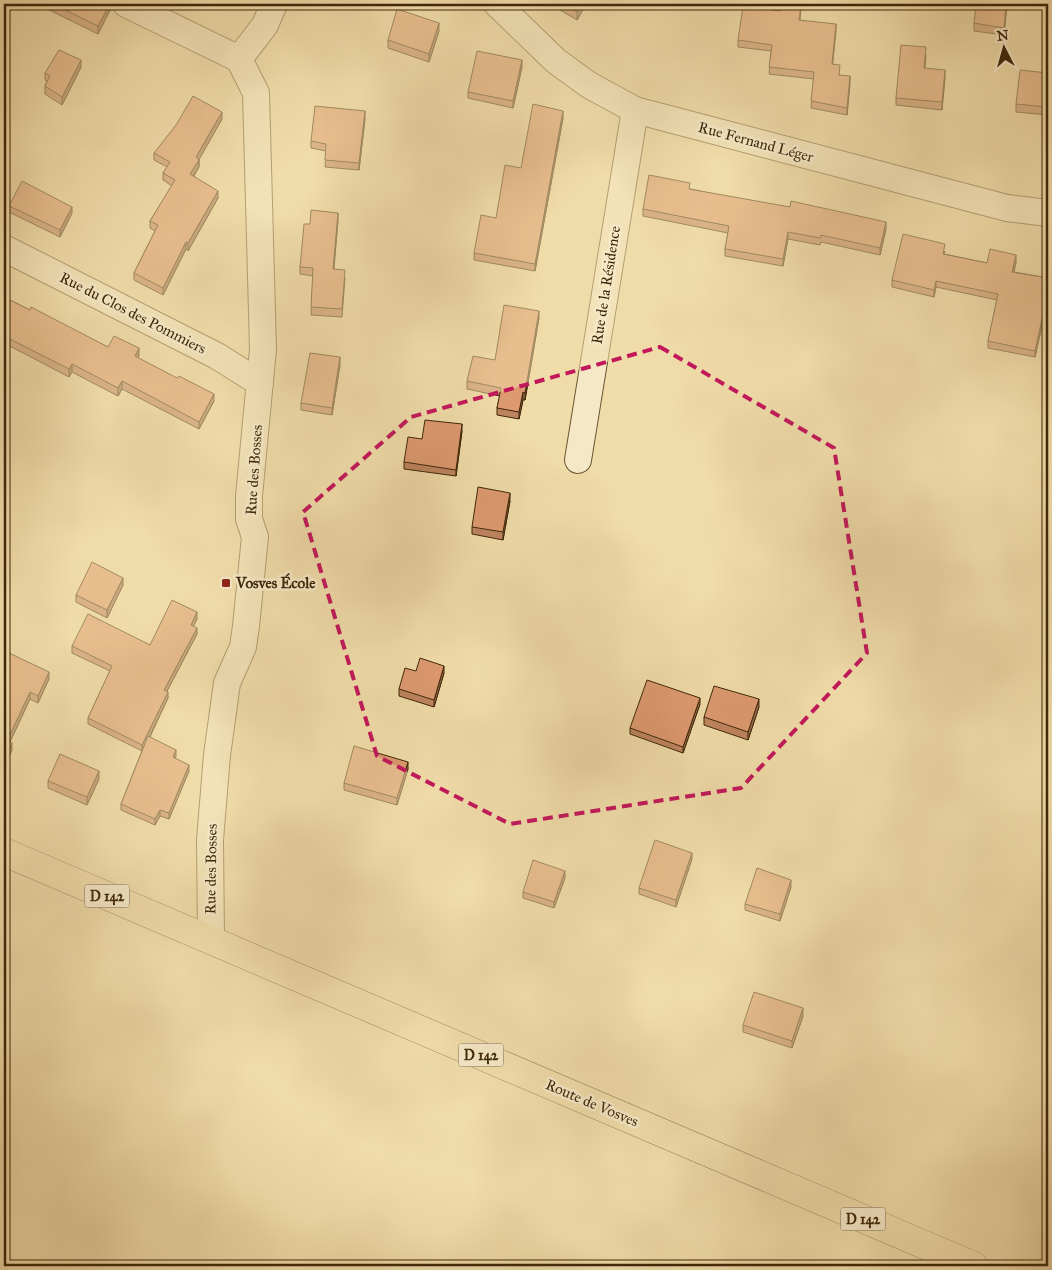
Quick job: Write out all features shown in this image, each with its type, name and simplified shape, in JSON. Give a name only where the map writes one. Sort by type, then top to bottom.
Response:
[{"type":"main road","name":"D 142","points":[[4,852],[211,940]]},
{"type":"main road","name":"Route de Vosves","points":[[211,940],[974,1266]]},
{"type":"street","points":[[126,4],[239,59],[265,25],[274,4]]},
{"type":"street","name":"Rue Fernand Léger","points":[[497,4],[556,61],[589,85],[635,110],[1007,208],[1048,213]]},
{"type":"street","name":"Rue des Bosses","points":[[211,940],[210,840],[217,755],[227,683],[243,647],[246,626],[255,537],[249,519],[249,496],[263,348],[256,93],[239,59]]},
{"type":"street","name":"Rue de la Résidence","points":[[578,460],[635,110]]},
{"type":"street","name":"Rue du Clos des Pommiers","points":[[4,248],[217,356],[260,383]]},
{"type":"highlighted area","points":[[660,347],[834,448],[867,653],[741,788],[510,824],[377,756],[303,512],[411,417]]},
{"type":"building","points":[[53,4],[110,4],[98,26]]},
{"type":"building","points":[[563,4],[582,4],[577,12]]},
{"type":"building","points":[[781,4],[801,4],[799,20],[836,24],[832,64],[840,65],[839,75],[850,76],[847,108],[811,101],[814,72],[769,67],[772,45],[738,40],[743,6],[780,11]]},
{"type":"building","points":[[976,4],[1006,4],[1004,28],[974,23]]},
{"type":"building","points":[[397,9],[439,23],[429,54],[388,40]]},
{"type":"building","points":[[901,45],[926,47],[924,68],[945,70],[942,102],[896,98]]},
{"type":"building","points":[[59,50],[81,60],[62,97],[45,86],[50,76],[45,73]]},
{"type":"building","points":[[477,51],[522,60],[513,101],[468,92]]},
{"type":"building","points":[[1020,70],[1048,73],[1048,107],[1016,104]]},
{"type":"building","points":[[193,96],[222,112],[196,157],[199,160],[190,174],[218,191],[188,243],[186,242],[163,288],[134,273],[158,225],[150,221],[175,180],[163,173],[170,162],[154,153],[176,125]]},
{"type":"building","points":[[533,104],[563,111],[535,264],[474,253],[481,215],[496,218],[505,165],[521,168]]},
{"type":"building","points":[[315,106],[365,111],[359,163],[325,160],[326,144],[311,141]]},
{"type":"building","points":[[649,175],[690,183],[689,189],[790,207],[791,201],[886,222],[880,248],[821,235],[820,238],[788,232],[783,259],[725,249],[729,226],[643,209]]},
{"type":"building","points":[[22,181],[72,207],[60,230],[9,206]]},
{"type":"building","points":[[311,210],[338,213],[333,269],[345,270],[342,309],[311,307],[313,268],[300,267],[304,224],[310,224]]},
{"type":"building","points":[[903,234],[945,244],[943,254],[987,263],[990,249],[1016,255],[1012,272],[1048,278],[1048,315],[1043,314],[1035,351],[988,341],[998,294],[936,281],[934,290],[892,280]]},
{"type":"building","points":[[4,297],[30,310],[31,307],[108,347],[114,336],[139,348],[135,356],[177,378],[179,376],[214,394],[199,422],[122,381],[118,388],[72,364],[69,369],[4,336]]},
{"type":"building","points":[[504,305],[539,311],[525,393],[523,392],[519,412],[497,408],[501,388],[467,381],[473,356],[495,360]]},
{"type":"building","points":[[310,353],[340,357],[332,408],[301,403]]},
{"type":"building","points":[[425,420],[462,424],[456,470],[404,462],[408,437],[422,439]]},
{"type":"building","points":[[478,487],[510,493],[503,532],[472,527]]},
{"type":"building","points":[[92,562],[123,578],[107,610],[76,595]]},
{"type":"building","points":[[172,600],[197,612],[191,625],[197,628],[164,690],[168,692],[142,745],[88,718],[112,666],[72,646],[88,614],[150,645]]},
{"type":"building","points":[[7,652],[49,672],[38,696],[30,692],[7,741],[12,743],[4,761],[4,659]]},
{"type":"building","points":[[420,658],[444,666],[434,700],[399,689],[405,668],[416,671]]},
{"type":"building","points":[[647,680],[700,698],[683,747],[630,728]]},
{"type":"building","points":[[714,686],[759,699],[748,732],[704,717]]},
{"type":"building","points":[[148,736],[176,750],[173,757],[189,765],[169,813],[160,810],[155,819],[121,804]]},
{"type":"building","points":[[354,746],[408,762],[397,798],[344,783]]},
{"type":"building","points":[[60,754],[99,771],[87,797],[48,781]]},
{"type":"building","points":[[655,840],[692,853],[676,900],[639,888]]},
{"type":"building","points":[[533,860],[565,871],[554,902],[523,892]]},
{"type":"building","points":[[757,868],[791,880],[780,914],[745,904]]},
{"type":"building","points":[[754,992],[803,1008],[792,1041],[743,1025]]},
{"type":"place","name":"Vosves École","points":[[226,583]]}]
